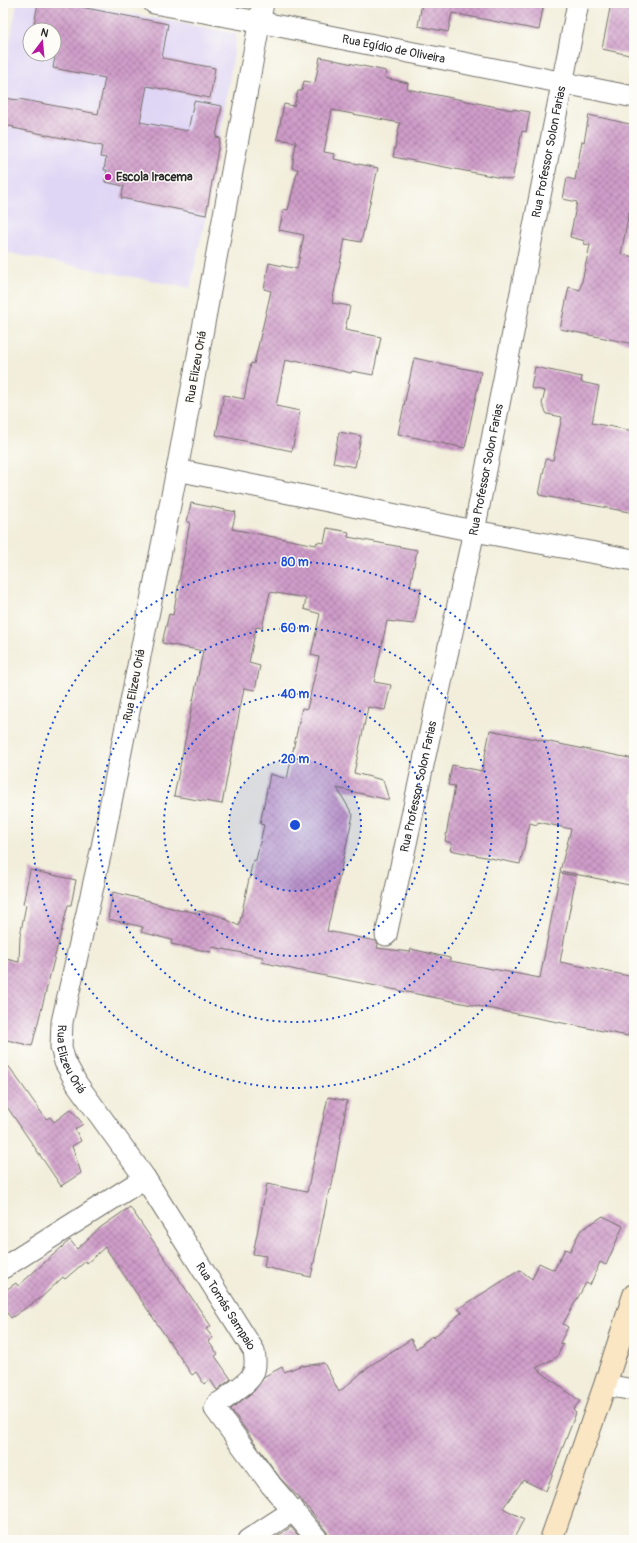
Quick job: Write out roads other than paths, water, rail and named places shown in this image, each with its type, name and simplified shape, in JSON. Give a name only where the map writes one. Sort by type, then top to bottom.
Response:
[{"type":"street","name":"Rua Egídio de Oliveira","points":[[154,3],[261,13],[562,84],[634,97]]},
{"type":"street","name":"Rua Professor Solon Farias","points":[[386,935],[474,531],[578,3]]},
{"type":"street","name":"Rua Elizeu Oriá","points":[[145,1178],[77,1084],[65,1062],[61,1047],[62,1022],[102,848],[177,470],[261,13]]},
{"type":"street","points":[[177,470],[474,531],[634,560]]},
{"type":"street","points":[[3,1268],[145,1178]]},
{"type":"street","name":"Rua Tomás Sampaio","points":[[145,1178],[254,1351],[256,1359],[255,1368],[250,1380],[217,1404],[215,1409],[271,1485],[294,1510],[318,1540]]},
{"type":"street","points":[[551,1540],[605,1385],[634,1295]]},
{"type":"street","points":[[605,1385],[634,1390]]},
{"type":"street","points":[[248,1540],[294,1510]]},
{"type":"place","name":"Escola Iracema","points":[[108,177]]}]
